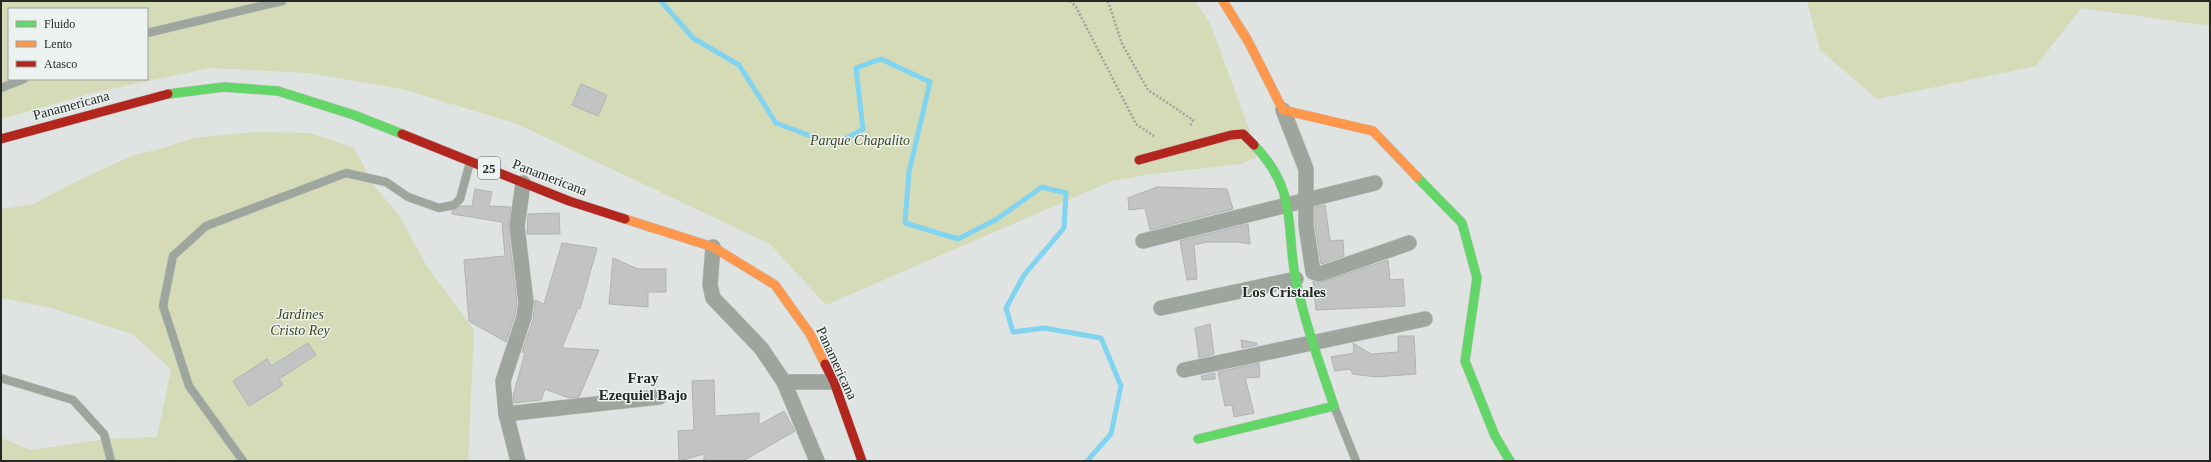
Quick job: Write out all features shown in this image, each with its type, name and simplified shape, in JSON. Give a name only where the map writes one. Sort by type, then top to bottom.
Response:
[{"type":"street","points":[[1223,1],[1248,41],[1283,110],[1306,169],[1306,225],[1313,272],[1315,274],[1409,243]]},
{"type":"street","name":"Panamericana","points":[[1,139],[162,95],[224,87],[278,92],[354,115],[569,200],[712,247],[775,285],[810,334],[834,382],[862,461]]},
{"type":"street","points":[[1283,110],[1373,131],[1462,223],[1477,278],[1465,361],[1495,436],[1510,461]]},
{"type":"street","points":[[1139,160],[1231,135],[1243,134],[1255,144],[1274,172],[1288,204],[1296,279],[1313,344],[1334,406],[1198,439]]},
{"type":"street","points":[[518,461],[506,414],[503,381],[524,317],[526,302],[517,227],[523,183]]},
{"type":"street","points":[[1143,240],[1375,183]]},
{"type":"street","points":[[712,247],[710,285],[713,298],[761,348],[784,382],[817,461]]},
{"type":"street","points":[[1161,308],[1296,279]]},
{"type":"street","points":[[1184,370],[1313,344],[1425,319]]},
{"type":"street","points":[[784,382],[834,382]]},
{"type":"street","points":[[506,414],[658,397]]},
{"type":"lane","points":[[148,33],[282,1]]},
{"type":"lane","points":[[1,88],[21,80]]},
{"type":"lane","points":[[243,461],[189,386],[163,306],[173,256],[206,226],[346,173],[386,182],[408,197],[439,208],[454,205],[460,200],[470,160]]},
{"type":"lane","points":[[1,378],[72,400],[104,434],[111,461]]},
{"type":"lane","points":[[1334,406],[1356,461]]},
{"type":"path","points":[[1070,1],[1076,7],[1136,124],[1159,140]]},
{"type":"path","points":[[1108,1],[1122,44],[1148,90],[1193,120],[1189,129]]},
{"type":"green space","name":"Parque Chapalito","points":[[1,1],[1195,1],[1210,23],[1259,156],[1241,164],[1144,175],[1112,181],[826,305],[770,244],[517,124],[402,89],[308,73],[210,68],[96,92],[1,119]]},
{"type":"green space","points":[[1807,1],[2210,1],[2210,26],[2081,8],[2036,66],[1877,99],[1820,50]]},
{"type":"green space","name":"Jardines Cristo Rey","points":[[254,132],[310,133],[354,148],[375,187],[399,215],[426,265],[474,330],[468,461],[176,461],[174,458],[175,461],[1,461],[1,438],[31,450],[107,439],[157,437],[171,369],[132,334],[51,308],[1,298],[1,209],[32,205],[75,182],[134,155],[160,149],[194,138]]},
{"type":"building","points":[[581,84],[607,95],[598,116],[572,105]]},
{"type":"building","points":[[1157,187],[1227,189],[1233,209],[1150,230],[1145,208],[1129,210],[1128,198]]},
{"type":"building","points":[[475,189],[492,192],[489,206],[511,207],[508,228],[517,302],[515,315],[506,342],[469,321],[464,260],[505,256],[502,222],[452,214],[452,211],[460,206],[472,206]]},
{"type":"building","points":[[1325,205],[1330,241],[1343,240],[1344,256],[1321,264],[1315,224],[1315,207]]},
{"type":"building","points":[[559,213],[560,234],[527,234],[528,214]]},
{"type":"building","points":[[1248,224],[1250,244],[1238,242],[1206,242],[1194,245],[1197,279],[1187,280],[1180,241]]},
{"type":"building","points":[[562,243],[597,248],[580,309],[578,308],[562,348],[599,350],[579,397],[569,398],[545,389],[541,400],[514,403],[513,396],[525,353],[522,352],[533,320],[535,300],[544,304]]},
{"type":"building","points":[[613,258],[638,269],[666,269],[666,292],[648,292],[648,307],[609,304]]},
{"type":"building","points":[[1388,260],[1390,280],[1403,279],[1405,306],[1316,310],[1313,281],[1323,282]]},
{"type":"building","points":[[1210,324],[1214,354],[1199,358],[1195,328]]},
{"type":"building","points":[[1398,336],[1414,336],[1416,374],[1376,377],[1353,374],[1350,369],[1335,371],[1331,357],[1354,353],[1353,343],[1371,354],[1398,352]]},
{"type":"building","points":[[1241,340],[1257,343],[1257,345],[1242,348]]},
{"type":"building","points":[[308,343],[316,355],[279,379],[283,385],[249,406],[233,381],[267,359],[271,366]]},
{"type":"building","points":[[1259,363],[1260,377],[1245,378],[1254,413],[1234,417],[1232,405],[1225,406],[1218,372]]},
{"type":"building","points":[[1215,373],[1215,379],[1202,380],[1201,376]]},
{"type":"building","points":[[714,380],[715,416],[759,413],[759,425],[784,411],[795,431],[743,461],[704,461],[704,454],[679,461],[678,431],[694,430],[692,381]]},
{"type":"waterway","points":[[661,1],[693,38],[739,65],[776,123],[835,145],[863,129],[856,68],[881,59],[930,82],[909,172],[905,223],[958,239],[997,219],[1042,187],[1066,193],[1064,228],[1024,275],[1006,308],[1013,332],[1044,328],[1101,338],[1121,386],[1111,434],[1087,461]]},
{"type":"traffic: fast","points":[[168,94],[224,87],[278,91],[354,115],[402,134]]},
{"type":"traffic: fast","points":[[1198,439],[1334,406],[1313,344],[1296,281],[1288,210],[1284,194],[1278,178],[1268,162],[1254,145]]},
{"type":"traffic: fast","points":[[1417,177],[1462,223],[1477,278],[1465,361],[1495,436],[1510,461]]},
{"type":"traffic: slow","points":[[1223,1],[1248,41],[1283,110],[1373,131],[1417,177]]},
{"type":"traffic: slow","points":[[625,219],[713,247],[775,285],[810,334],[825,364]]},
{"type":"traffic: jam","points":[[1,139],[168,94]]},
{"type":"traffic: jam","points":[[402,134],[569,201],[625,219]]},
{"type":"traffic: jam","points":[[1139,160],[1231,135],[1243,134],[1254,145]]},
{"type":"traffic: jam","points":[[825,364],[834,382],[862,461]]},
{"type":"district","name":"Los Cristales","points":[[1284,292]]},
{"type":"district","name":"Fray Ezequiel Bajo","points":[[643,386]]}]
